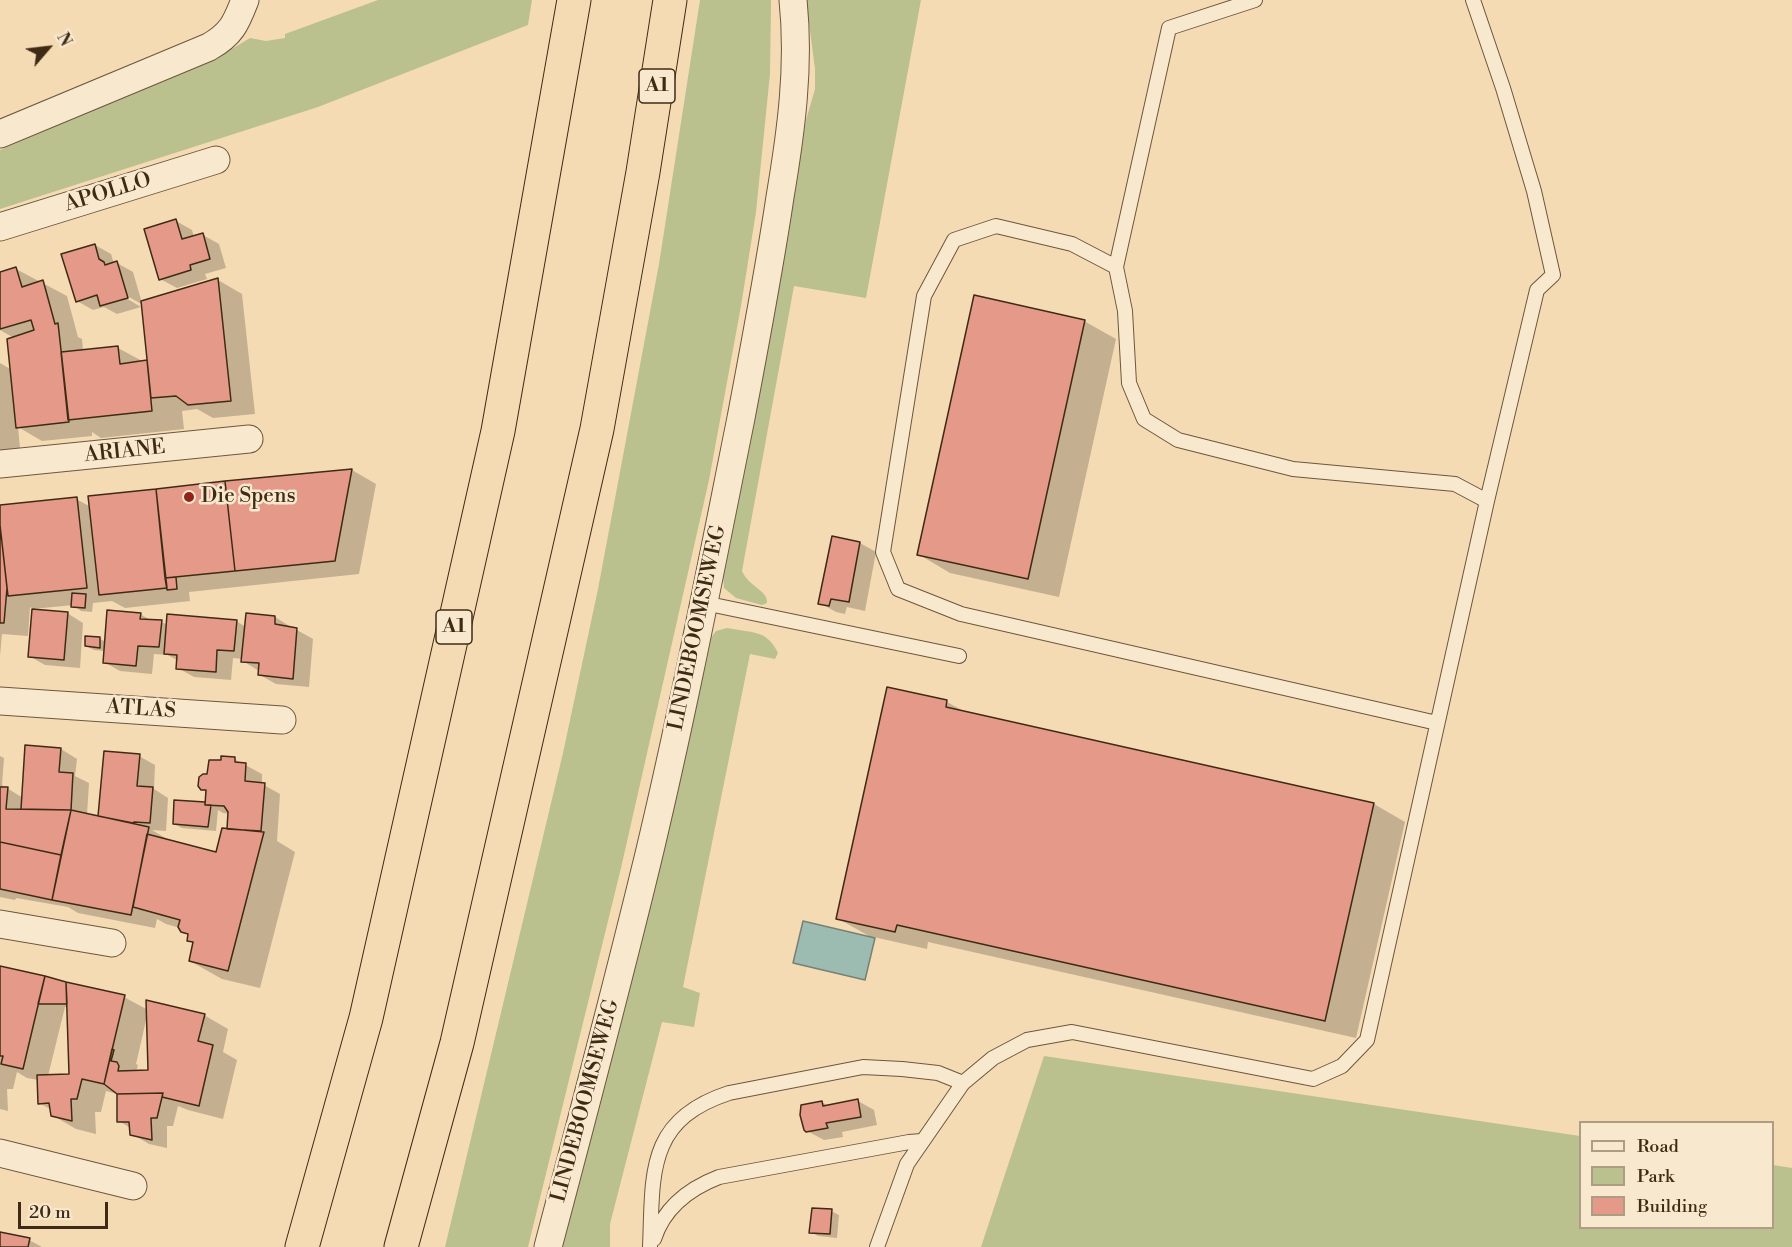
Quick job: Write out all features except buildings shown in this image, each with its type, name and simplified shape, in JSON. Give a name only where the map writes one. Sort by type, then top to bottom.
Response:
[{"type":"highway","name":"A1","points":[[302,1247],[366,1018],[498,431],[574,0]]},
{"type":"highway","name":"A1","points":[[401,1247],[458,1043],[597,429],[643,172],[670,0]]},
{"type":"street","points":[[0,134],[210,47],[224,39],[235,26],[245,0]]},
{"type":"street","name":"LINDEBOOMSEWEG","points":[[548,1247],[651,847],[704,603],[767,284],[789,139],[796,74],[796,24],[793,0]]},
{"type":"street","name":"APOLLO","points":[[0,227],[216,159]]},
{"type":"street","name":"ARIANE","points":[[0,464],[249,439]]},
{"type":"street","name":"ATLAS","points":[[0,701],[282,720]]},
{"type":"street","points":[[0,924],[112,943]]},
{"type":"street","points":[[0,1153],[133,1186]]},
{"type":"lane","points":[[1255,0],[1169,28],[1116,267],[1125,311],[1129,382],[1144,420],[1178,440],[1293,469],[1455,484],[1487,501]]},
{"type":"lane","points":[[877,1247],[906,1164],[963,1083],[993,1058],[1027,1040],[1072,1032],[1313,1079],[1342,1066],[1367,1040],[1487,501],[1537,290],[1553,275],[1530,180],[1503,88],[1473,0]]},
{"type":"lane","points":[[1116,267],[1072,244],[996,226],[954,240],[924,296],[883,552],[898,589],[961,614],[1437,723]]},
{"type":"lane","points":[[704,603],[959,656]]},
{"type":"lane","points":[[651,1247],[653,1177],[656,1161],[671,1131],[696,1107],[729,1094],[863,1067],[902,1068],[938,1073],[963,1083]]},
{"type":"lane","points":[[651,1247],[665,1215],[689,1191],[703,1183],[719,1177],[909,1142],[922,1142]]},
{"type":"green space","points":[[378,0],[532,0],[528,25],[318,107],[0,209],[0,150],[222,55],[250,38],[266,41],[285,38],[285,34]]},
{"type":"green space","points":[[700,0],[771,0],[770,74],[756,212],[709,480],[621,868],[528,1247],[445,1247],[563,753],[598,589],[659,264]]},
{"type":"green space","points":[[806,0],[921,0],[866,298],[794,286],[742,571],[764,595],[767,603],[762,605],[736,598],[724,588],[723,576],[780,275],[806,120],[815,89],[815,69]]},
{"type":"green space","points":[[727,628],[757,633],[769,640],[778,653],[775,659],[750,654],[683,987],[700,993],[694,1027],[662,1022],[610,1224],[610,1247],[561,1247],[710,639],[716,631]]},
{"type":"green space","points":[[1044,1056],[1579,1136],[1579,1229],[1774,1229],[1774,1165],[1792,1168],[1792,1247],[981,1247]]},
{"type":"water","points":[[803,921],[875,938],[865,980],[793,963]]},
{"type":"place","name":"Die Spens","points":[[189,497]]}]
